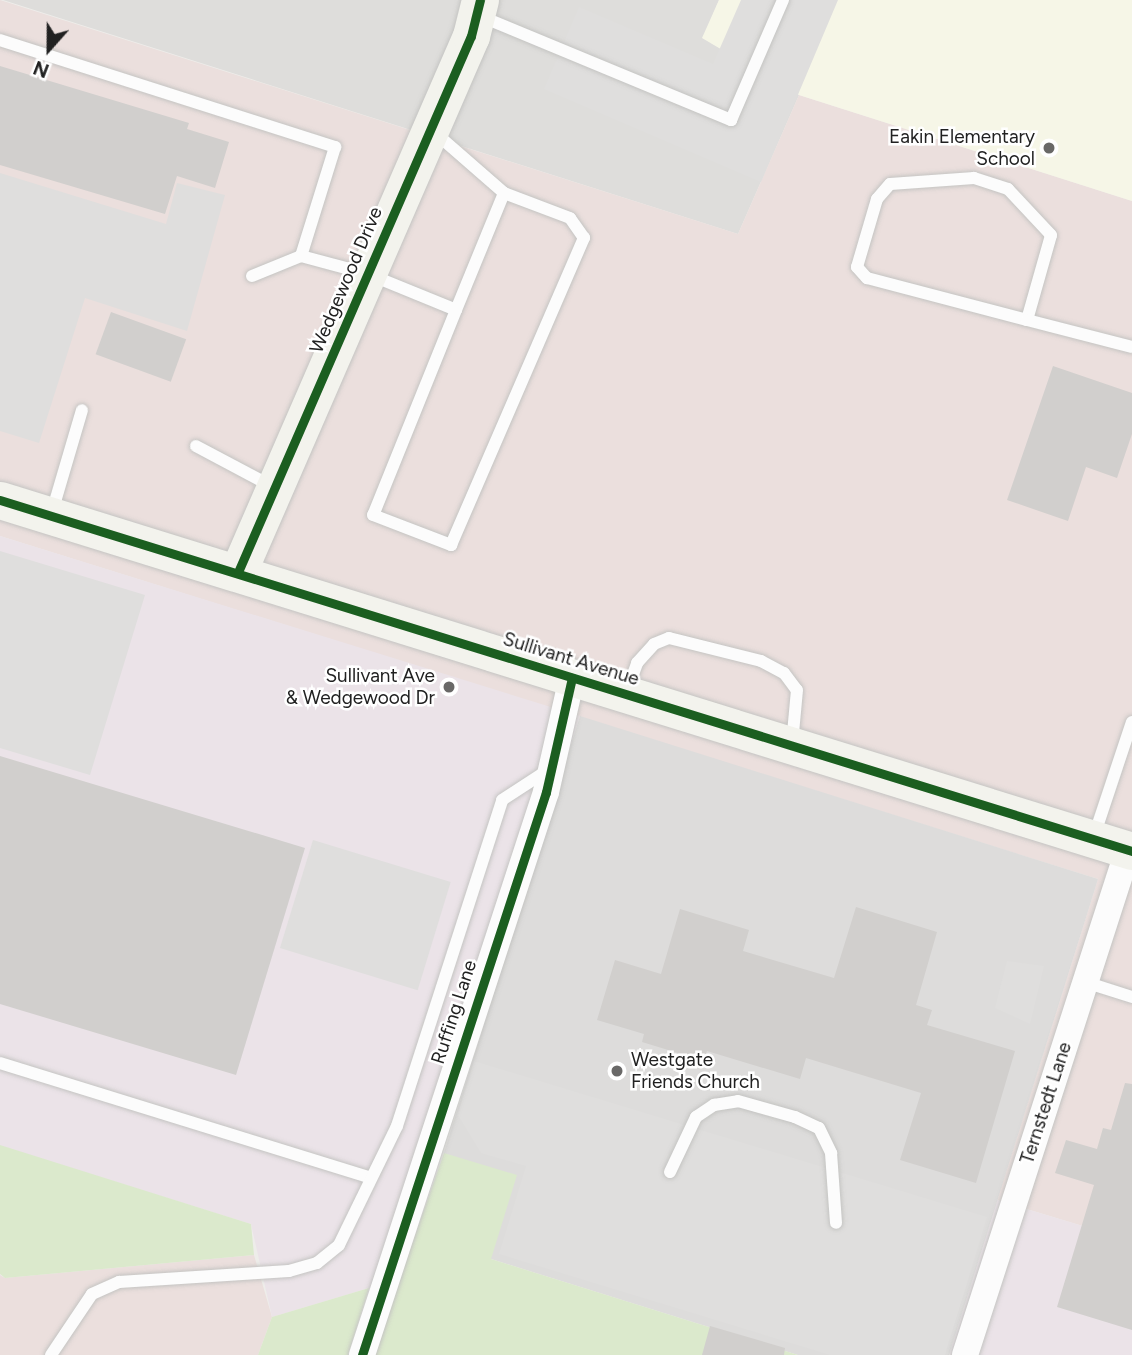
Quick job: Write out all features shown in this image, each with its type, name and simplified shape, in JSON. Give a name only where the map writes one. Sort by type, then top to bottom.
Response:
[{"type":"main road","name":"Wedgewood Drive","points":[[238,572],[430,130],[478,7]]},
{"type":"main road","name":"Sullivant Avenue","points":[[0,500],[1130,851]]},
{"type":"street","name":"Ruffing Lane","points":[[362,1355],[551,768],[572,678]]},
{"type":"street","name":"Ternstedt Lane","points":[[965,1355],[1130,851]]},
{"type":"lane","points":[[478,7],[731,120],[783,0]]},
{"type":"lane","points":[[0,40],[335,147],[301,256]]},
{"type":"lane","points":[[430,130],[503,193],[570,218],[584,238],[451,545],[373,515],[503,193]]},
{"type":"lane","points":[[1027,320],[1051,235],[1008,190],[974,178],[890,184],[877,199],[857,267],[867,278],[1027,320],[1132,347]]},
{"type":"lane","points":[[252,276],[301,256],[368,274],[456,310]]},
{"type":"lane","points":[[51,515],[82,411]]},
{"type":"lane","points":[[196,446],[275,488]]},
{"type":"lane","points":[[625,695],[637,663],[654,644],[669,638],[695,640],[784,673],[798,700],[791,746]]},
{"type":"lane","points":[[1093,840],[1132,722]]},
{"type":"lane","points":[[51,1355],[92,1294],[119,1282],[289,1271],[317,1263],[339,1245],[397,1126],[502,800],[551,768]]},
{"type":"lane","points":[[1085,982],[1132,997]]},
{"type":"lane","points":[[0,1063],[371,1178]]},
{"type":"lane","points":[[670,1172],[696,1117],[713,1105],[738,1101],[795,1117],[819,1128],[831,1153],[836,1223]]},
{"type":"shaded area","points":[[0,0],[738,234],[799,95],[1132,201],[1132,1241],[997,1200],[1098,879],[0,536]]},
{"type":"shaded area","points":[[3,0],[719,0],[703,38],[799,95],[738,234]]},
{"type":"shaded area","name":"Eakin Elementary School","points":[[719,0],[1132,0],[1132,201],[799,95],[702,38]]},
{"type":"shaded area","points":[[741,0],[838,0],[761,182],[544,89],[579,7],[713,64]]},
{"type":"shaded area","points":[[0,173],[166,224],[177,183],[225,195],[187,331],[85,298],[39,443],[0,431]]},
{"type":"shaded area","points":[[0,536],[580,716],[393,1297],[369,1288],[272,1317],[251,1224],[0,1146]]},
{"type":"shaded area","points":[[0,551],[145,595],[90,775],[0,748]]},
{"type":"shaded area","points":[[580,716],[1098,879],[949,1355],[798,1355],[491,1259],[444,1153]]},
{"type":"shaded area","points":[[313,840],[451,882],[418,990],[280,948]]},
{"type":"shaded area","points":[[1007,961],[1044,966],[1030,1024],[995,1008]]},
{"type":"shaded area","points":[[474,1061],[987,1217],[945,1355],[830,1355],[499,1254],[526,1166],[481,1153],[458,1115]]},
{"type":"shaded area","points":[[997,1200],[1132,1241],[1132,1355],[949,1355]]},
{"type":"shaded area","points":[[254,1255],[272,1317],[258,1355],[0,1355],[0,1275],[5,1278]]},
{"type":"green space","points":[[0,1145],[251,1224],[254,1255],[5,1278],[0,1274]]},
{"type":"green space","points":[[444,1153],[517,1175],[491,1259],[798,1355],[373,1355]]},
{"type":"green space","points":[[369,1288],[348,1355],[258,1355],[272,1317]]},
{"type":"building","points":[[0,66],[189,123],[187,129],[229,142],[215,188],[177,176],[165,214],[0,165]]},
{"type":"building","points":[[111,312],[186,339],[171,382],[96,354]]},
{"type":"building","points":[[1053,366],[1132,393],[1132,434],[1117,478],[1086,467],[1068,521],[1007,500]]},
{"type":"building","points":[[0,756],[305,848],[236,1075],[0,1004]]},
{"type":"building","points":[[856,907],[937,932],[916,1005],[932,1010],[927,1025],[1015,1051],[976,1183],[900,1160],[921,1093],[806,1058],[800,1079],[707,1051],[704,1061],[642,1042],[644,1034],[597,1020],[615,960],[661,974],[680,909],[749,930],[743,951],[834,978]]},
{"type":"building","points":[[1125,1083],[1132,1084],[1132,1330],[1057,1307],[1094,1185],[1055,1173],[1066,1140],[1097,1149],[1103,1128],[1111,1130]]},
{"type":"building","points":[[710,1326],[785,1348],[784,1355],[702,1355]]},
{"type":"cycle path","points":[[238,572],[471,36],[480,0]]},
{"type":"cycle path","points":[[0,500],[1132,851]]},
{"type":"cycle path","points":[[362,1355],[546,792],[572,678]]},
{"type":"place","name":"Eakin Elementary School","points":[[1049,148]]},
{"type":"place","name":"Sullivant Ave & Wedgewood Dr","points":[[449,687]]},
{"type":"place","name":"Westgate Friends Church","points":[[617,1071]]}]
